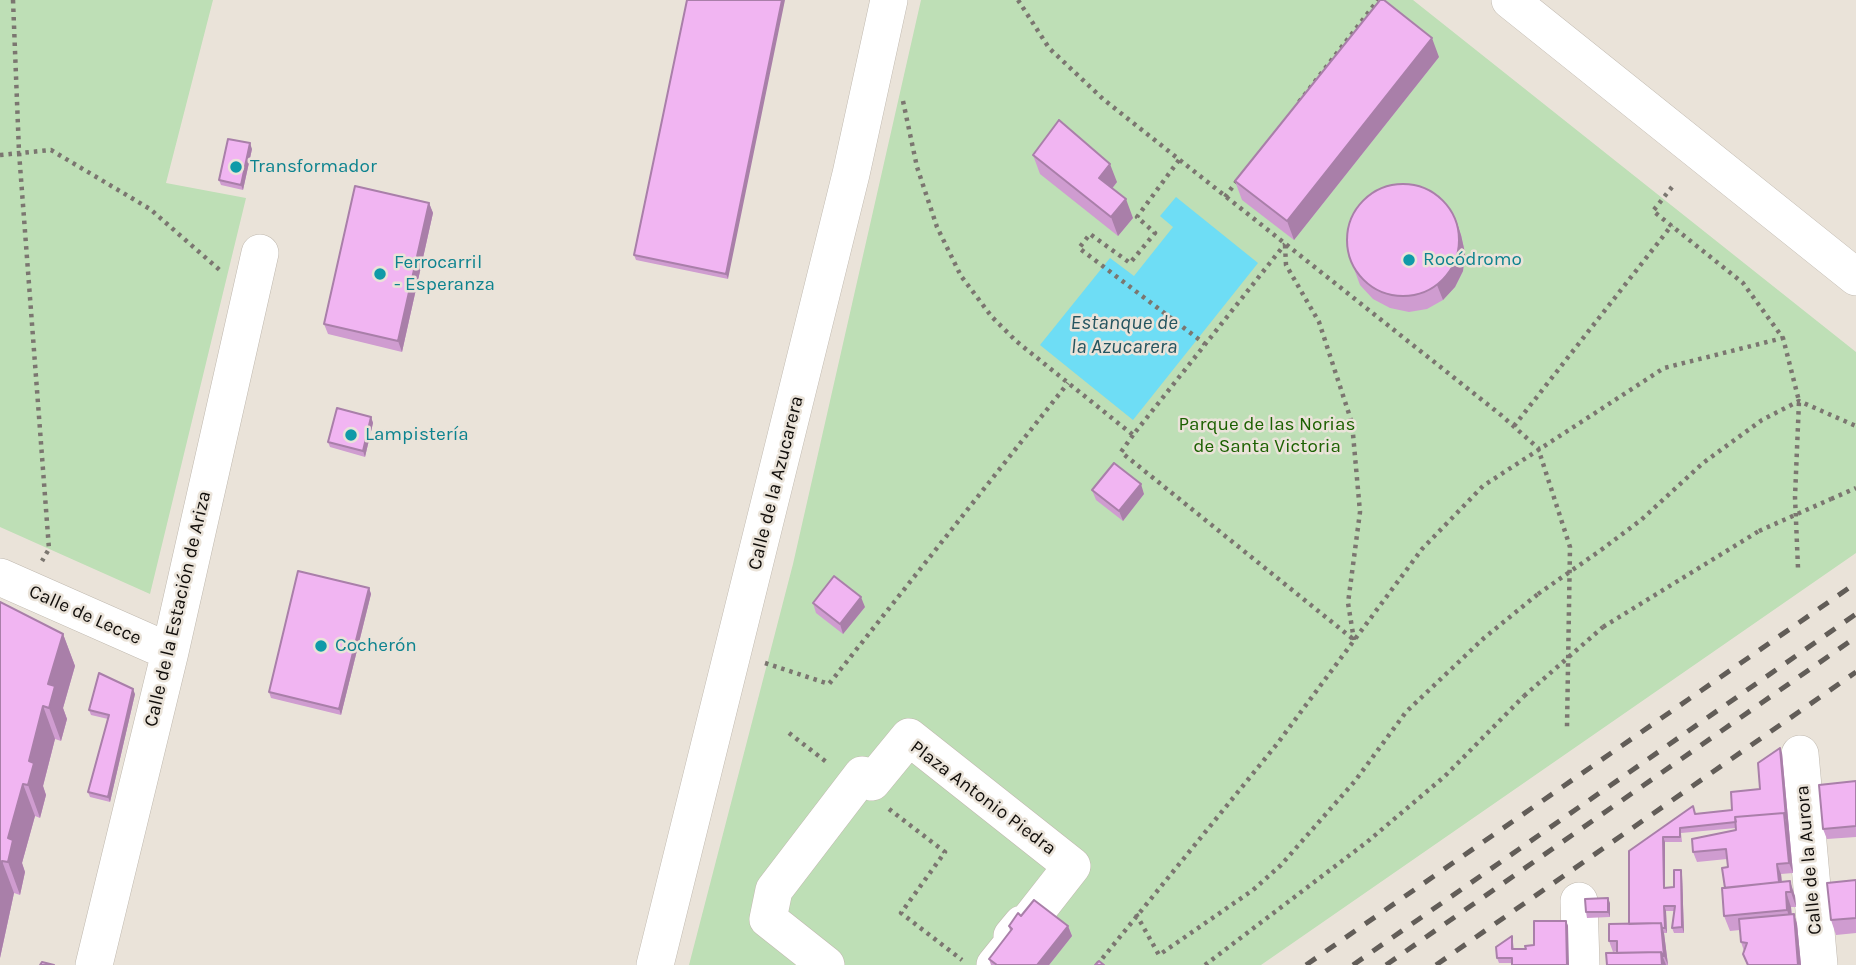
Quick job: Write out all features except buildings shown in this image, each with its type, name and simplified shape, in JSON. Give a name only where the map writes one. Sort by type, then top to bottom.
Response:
[{"type":"street","name":"Calle de la Azucarera","points":[[655,965],[848,187],[889,0]]},
{"type":"street","points":[[1510,0],[1856,277]]},
{"type":"street","name":"Calle de la Estación de Ariza","points":[[94,965],[170,652],[260,253]]},
{"type":"street","name":"Calle de Lecce","points":[[14,583],[170,652]]},
{"type":"street","name":"Plaza Antonio Piedra","points":[[855,783],[862,775],[872,782],[909,737],[1072,866],[1025,926],[1022,923],[1012,936],[1016,939],[995,965]]},
{"type":"street","name":"Calle de la Aurora","points":[[1800,754],[1819,965]]},
{"type":"street","points":[[826,965],[768,919],[774,890],[855,783]]},
{"type":"street","points":[[1579,901],[1581,965]]},
{"type":"path","points":[[13,0],[19,152],[49,549],[14,583]]},
{"type":"path","points":[[1018,0],[1049,48],[1103,99],[1514,426],[1538,448],[1570,547],[1567,727]]},
{"type":"path","points":[[1293,109],[1378,0]]},
{"type":"path","points":[[901,92],[917,167],[937,227],[961,276],[1000,325],[1133,435]]},
{"type":"path","points":[[0,155],[51,150],[150,209],[249,296]]},
{"type":"path","points":[[1179,160],[1138,218],[1155,233],[1130,263],[1090,234],[1079,248],[1205,345]]},
{"type":"path","points":[[1225,197],[1242,175]]},
{"type":"path","points":[[1672,187],[1653,211],[1743,283],[1783,338],[1799,401],[1796,497],[1798,568]]},
{"type":"path","points":[[1514,426],[1672,225]]},
{"type":"path","points":[[1285,244],[1121,452],[1354,640]]},
{"type":"path","points":[[1285,244],[1286,265],[1319,322],[1352,423],[1360,512],[1348,603],[1354,640]]},
{"type":"path","points":[[1097,965],[1136,914],[1233,799],[1422,549],[1483,486],[1664,368],[1783,338]]},
{"type":"path","points":[[765,663],[829,684],[1068,383]]},
{"type":"path","points":[[1799,401],[1856,426]]},
{"type":"path","points":[[1136,914],[1159,955],[1253,890],[1281,865],[1355,781],[1406,712],[1484,638],[1538,594],[1641,520],[1703,463],[1762,420],[1799,401]]},
{"type":"path","points":[[1205,965],[1367,842],[1445,776],[1524,696],[1604,627],[1759,531],[1856,488]]},
{"type":"path","points":[[789,733],[945,852],[901,913],[968,965]]},
{"type":"green space","points":[[0,0],[213,0],[166,183],[246,198],[150,594],[0,527]]},
{"type":"green space","name":"Parque de las Norias de Santa Victoria","points":[[921,0],[1413,0],[1856,352],[1856,553],[1261,965],[689,965],[793,564]]},
{"type":"water","name":"Estanque de la Azucarera","points":[[1176,197],[1258,263],[1133,420],[1040,345],[1110,258],[1134,276],[1173,227],[1160,216]]},
{"type":"railway","points":[[1306,965],[1856,583]]},
{"type":"railway","points":[[1353,965],[1856,614]]},
{"type":"railway","points":[[1386,965],[1856,637]]},
{"type":"railway","points":[[1436,965],[1856,672]]},
{"type":"place","name":"Transformador","points":[[236,167]]},
{"type":"place","name":"Rocódromo","points":[[1409,260]]},
{"type":"place","name":"Ferrocarril - Esperanza","points":[[380,274]]},
{"type":"place","name":"Lampistería","points":[[351,435]]},
{"type":"place","name":"Cocherón","points":[[321,646]]}]
